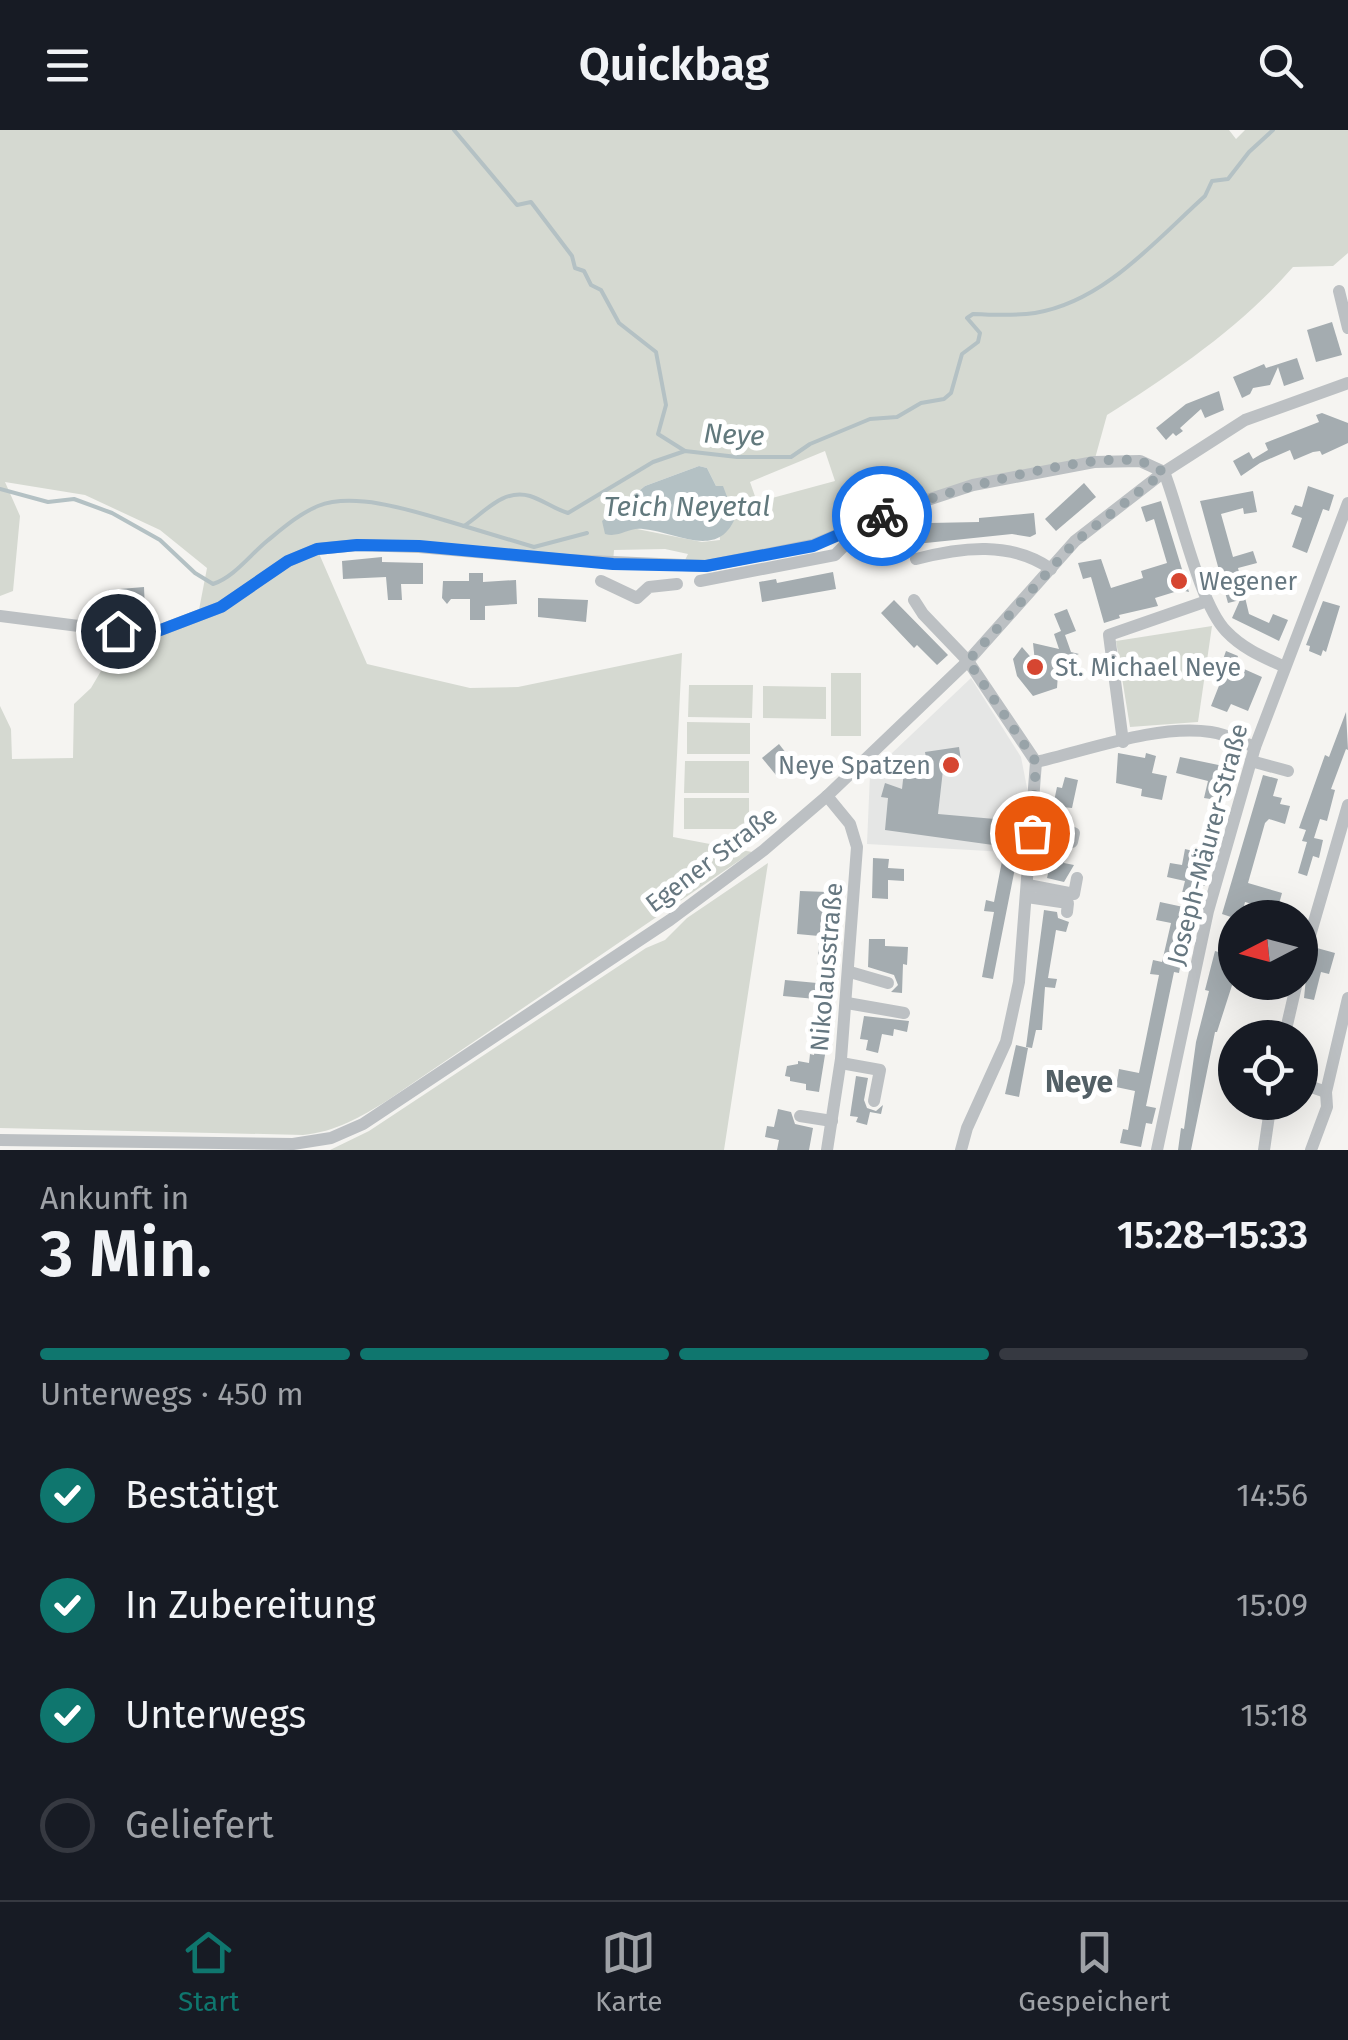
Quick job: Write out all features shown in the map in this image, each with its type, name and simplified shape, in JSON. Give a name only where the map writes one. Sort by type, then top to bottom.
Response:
[{"type":"street","points":[[1339,291],[1348,328]]},
{"type":"street","name":"Egener Straße","points":[[0,1140],[293,1144],[348,1132],[670,920],[736,872],[828,796],[968,661],[1075,542],[1164,472],[1245,420],[1348,383]]},
{"type":"street","points":[[0,616],[118,631],[129,642],[221,607],[288,561],[317,549],[357,545],[419,546],[613,564],[706,566],[813,546],[891,512],[973,485],[1094,462],[1140,461],[1164,472],[1207,601],[1224,629],[1250,651],[1285,667]]},
{"type":"street","name":"Joseph-Mäurer-Straße","points":[[1158,1150],[1208,911],[1253,754],[1348,502]]},
{"type":"street","points":[[700,581],[835,555],[846,544],[849,531]]},
{"type":"street","points":[[916,560],[942,552],[1003,548],[1036,558],[1051,569]]},
{"type":"street","points":[[601,581],[637,598],[649,587],[677,584]]},
{"type":"street","points":[[914,600],[968,661],[1036,762],[1019,982],[1006,1042],[967,1128],[962,1150]]},
{"type":"street","points":[[1123,742],[1110,635],[1207,601]]},
{"type":"street","points":[[1036,762],[1185,730],[1213,732],[1288,771]]},
{"type":"street","name":"Nikolausstraße","points":[[827,1150],[841,1063],[858,846],[850,824],[828,796]]},
{"type":"street","points":[[1318,908],[1348,805]]},
{"type":"street","points":[[1032,824],[1074,833],[1072,842]]},
{"type":"street","points":[[1028,891],[1074,894],[1077,878]]},
{"type":"street","points":[[1028,891],[1068,902],[1067,912]]},
{"type":"street","points":[[850,972],[888,983]]},
{"type":"street","points":[[1312,1150],[1327,1106],[1326,1092],[1348,998]]},
{"type":"street","points":[[847,1003],[904,1013]]},
{"type":"street","points":[[841,1063],[880,1070],[874,1101]]},
{"type":"street","points":[[1318,1089],[1326,1092]]},
{"type":"street","points":[[800,1116],[831,1126]]},
{"type":"street","points":[[1264,1150],[1269,1120]]},
{"type":"street","points":[[814,1128],[831,1126]]},
{"type":"shaded area","points":[[0,130],[1229,130],[1236,139],[1245,130],[1348,130],[1348,253],[1333,266],[1293,267],[1229,329],[1107,415],[1094,462],[973,485],[813,545],[683,564],[688,554],[665,549],[614,550],[613,563],[419,547],[317,549],[367,664],[470,688],[518,687],[682,653],[673,837],[752,852],[388,1100],[337,1127],[303,1135],[0,1128],[0,706],[11,729],[12,759],[73,758],[74,704],[91,688],[101,671],[198,615],[207,568],[160,530],[85,495],[5,482],[20,516],[13,591],[0,596]],"holes":[[[825,451],[835,481],[757,502],[750,482]],[[699,466],[707,468],[716,486],[720,540],[702,542],[602,522],[645,486]]]},
{"type":"shaded area","points":[[1212,626],[1198,722],[1130,727],[1116,641]]},
{"type":"shaded area","points":[[831,673],[861,673],[861,736],[831,736]]},
{"type":"shaded area","name":"Neye Spatzen","points":[[971,678],[1021,757],[1028,793],[1023,853],[867,844],[870,774]]},
{"type":"shaded area","points":[[689,685],[753,685],[752,718],[688,717]]},
{"type":"shaded area","points":[[763,686],[826,687],[826,719],[763,718]]},
{"type":"shaded area","points":[[687,722],[750,723],[750,754],[687,754]]},
{"type":"shaded area","points":[[685,761],[749,761],[749,793],[684,793]]},
{"type":"shaded area","points":[[684,798],[749,798],[749,829],[684,829]]},
{"type":"shaded area","points":[[768,863],[724,1150],[330,1150],[369,1131],[646,948],[665,940],[687,918]]},
{"type":"water","name":"Teich Neyetal","points":[[699,466],[707,468],[716,486],[723,486],[735,518],[728,531],[707,541],[638,529],[605,534],[602,521],[645,486]]},
{"type":"building","points":[[1332,322],[1342,355],[1316,362],[1307,330]]},
{"type":"building","points":[[1297,358],[1304,379],[1284,386],[1278,367],[1270,385],[1253,388],[1242,398],[1233,377],[1264,364],[1266,368]]},
{"type":"building","points":[[1219,391],[1224,410],[1205,418],[1201,409],[1180,428],[1183,431],[1166,440],[1156,428],[1186,404]]},
{"type":"building","points":[[1322,413],[1348,423],[1348,443],[1322,455],[1320,451],[1313,452],[1294,460],[1290,450],[1241,476],[1233,461],[1249,452],[1253,459],[1268,450],[1265,443],[1319,422],[1316,415]]},
{"type":"building","points":[[1084,483],[1096,497],[1056,531],[1045,519]]},
{"type":"building","points":[[1308,486],[1334,495],[1329,511],[1323,509],[1307,553],[1292,547],[1302,518],[1291,514],[1295,505],[1302,507]]},
{"type":"building","points":[[1253,491],[1257,512],[1244,514],[1243,508],[1221,514],[1233,557],[1253,551],[1257,563],[1238,568],[1249,614],[1269,623],[1273,614],[1288,620],[1279,641],[1232,618],[1240,600],[1228,603],[1200,501]]},
{"type":"building","points":[[1161,501],[1189,592],[1181,590],[1155,598],[1158,606],[1119,615],[1120,618],[1104,623],[1091,577],[1083,579],[1078,563],[1101,559],[1111,588],[1143,578],[1141,571],[1167,563],[1154,519],[1146,522],[1141,507]]},
{"type":"building","points":[[1034,513],[1036,534],[1030,537],[1012,534],[916,544],[915,527],[929,523],[979,522],[979,518]]},
{"type":"building","points":[[382,557],[382,562],[423,563],[423,584],[401,584],[402,600],[388,600],[386,577],[343,579],[342,561]]},
{"type":"building","points":[[833,572],[836,589],[762,602],[759,582],[776,579],[777,583]]},
{"type":"building","points":[[469,573],[483,573],[483,582],[516,580],[517,604],[485,606],[485,620],[470,620],[470,599],[451,599],[447,604],[442,598],[443,581],[469,581]]},
{"type":"building","points":[[144,587],[145,611],[118,614],[119,621],[105,619],[103,604],[109,603],[108,590]]},
{"type":"building","points":[[538,598],[588,600],[586,622],[538,617]]},
{"type":"building","points":[[894,600],[948,655],[937,665],[917,645],[914,648],[881,613]]},
{"type":"building","points":[[1323,601],[1340,606],[1326,652],[1323,650],[1321,656],[1309,651],[1310,646],[1306,645]]},
{"type":"building","name":"St. Michael Neye","points":[[1067,609],[1076,631],[1065,635],[1071,652],[1079,654],[1052,664],[1058,674],[1057,688],[1033,696],[1017,676],[1013,659],[1022,647],[1035,662],[1033,643],[1059,649],[1054,634],[1061,631],[1054,614]]},
{"type":"building","points":[[1226,651],[1238,656],[1235,665],[1262,677],[1248,711],[1231,704],[1227,712],[1211,706],[1222,678],[1217,676]]},
{"type":"building","points":[[1346,712],[1348,750],[1331,789],[1335,790],[1327,821],[1320,819],[1314,838],[1323,840],[1319,858],[1313,856],[1307,876],[1298,873],[1307,842],[1302,841],[1306,830],[1299,828],[1325,755],[1329,757]]},
{"type":"building","points":[[779,744],[793,762],[776,775],[762,758]]},
{"type":"building","points":[[959,747],[962,767],[943,770],[938,814],[995,819],[993,845],[885,830],[888,798],[881,797],[885,783],[902,789],[905,762],[927,764],[925,752]]},
{"type":"building","points":[[1118,753],[1156,756],[1152,773],[1167,776],[1162,800],[1141,796],[1142,789],[1116,783]]},
{"type":"building","points":[[1180,757],[1233,768],[1223,801],[1204,798],[1208,781],[1176,773]]},
{"type":"building","points":[[1263,775],[1278,779],[1273,796],[1282,798],[1280,804],[1290,806],[1285,824],[1269,819],[1265,823],[1248,883],[1282,893],[1280,900],[1226,900]]},
{"type":"building","points":[[1065,777],[1078,780],[1072,808],[1053,806],[1057,787],[1062,788]]},
{"type":"building","points":[[1056,839],[1062,841],[1066,850],[1064,863],[1074,865],[1064,882],[1047,878]]},
{"type":"building","points":[[1185,849],[1212,860],[1205,886],[1198,885],[1195,900],[1181,897],[1185,881],[1167,877],[1170,863],[1182,865]]},
{"type":"building","points":[[1003,856],[1017,858],[993,979],[982,977],[994,912],[984,911],[986,900],[994,902]]},
{"type":"building","points":[[873,858],[889,859],[888,868],[904,869],[904,881],[888,880],[888,899],[872,898]]},
{"type":"building","points":[[800,891],[828,892],[827,911],[837,912],[830,1024],[819,1092],[806,1090],[806,1084],[785,1076],[787,1066],[798,1061],[809,1063],[816,1037],[811,1036],[816,999],[783,996],[785,980],[817,983],[819,936],[797,934]]},
{"type":"building","points":[[1160,902],[1188,908],[1186,917],[1196,920],[1186,957],[1182,956],[1179,973],[1174,972],[1146,1106],[1156,1108],[1152,1124],[1146,1123],[1141,1147],[1120,1143],[1123,1129],[1128,1130],[1135,1091],[1116,1087],[1119,1069],[1139,1073],[1159,975],[1150,974],[1153,960],[1162,962],[1171,923],[1156,920]]},
{"type":"building","points":[[1044,910],[1057,912],[1058,918],[1069,922],[1066,932],[1056,930],[1048,978],[1057,979],[1055,988],[1045,987],[1042,1030],[1036,1030],[1032,1048],[1026,1047]]},
{"type":"building","points":[[869,939],[885,939],[885,946],[908,947],[902,993],[891,992],[898,985],[894,975],[868,967]]},
{"type":"building","points":[[1318,948],[1335,953],[1329,974],[1321,972],[1318,984]]},
{"type":"building","points":[[1215,951],[1218,1000],[1227,1000],[1215,1032],[1191,1150],[1178,1150],[1196,1042],[1209,991],[1205,990]]},
{"type":"building","points":[[864,1016],[909,1021],[907,1032],[894,1029],[893,1036],[882,1034],[878,1053],[866,1050],[868,1040],[860,1039]]},
{"type":"building","points":[[1016,1045],[1028,1048],[1019,1097],[1005,1094]]},
{"type":"building","points":[[856,1076],[868,1078],[864,1100],[867,1108],[876,1111],[883,1105],[881,1114],[870,1112],[867,1125],[850,1116]]},
{"type":"building","points":[[778,1109],[791,1112],[795,1124],[813,1128],[809,1150],[777,1150],[779,1140],[765,1137],[767,1126],[774,1127]]},
{"type":"waterway","points":[[454,130],[517,205],[531,202],[572,256],[575,268],[584,271],[591,285],[601,290],[619,323],[656,352],[666,405],[658,434],[685,451]]},
{"type":"waterway","name":"Neye","points":[[0,489],[48,502],[74,499],[112,513],[160,540],[195,573],[213,584],[235,571],[298,517],[334,502],[371,502],[464,526],[511,495],[530,496],[568,513],[653,462],[685,451],[737,457],[791,457],[810,444],[870,419],[897,417],[921,403],[944,399],[951,393],[962,354],[978,342],[980,333],[967,318],[973,314],[1012,315],[1060,307],[1106,283],[1205,196],[1212,181],[1228,179],[1273,130]]},
{"type":"waterway","points":[[464,526],[534,547],[587,533]]},
{"type":"way so far","points":[[882,516],[973,485],[1094,462],[1140,461],[1164,472],[1075,542],[968,661],[1036,762],[1032,833]]},
{"type":"place","name":"Wegener","points":[[1179,581]]},
{"type":"place","name":"St. Michael Neye","points":[[1035,667]]},
{"type":"place","name":"Neye Spatzen","points":[[951,765]]},
{"type":"district","name":"Neye","points":[[1079,1082]]},
{"type":"route","points":[[118,631],[129,642],[221,607],[288,561],[317,549],[419,546],[613,564],[706,566],[813,546],[882,516]]}]
